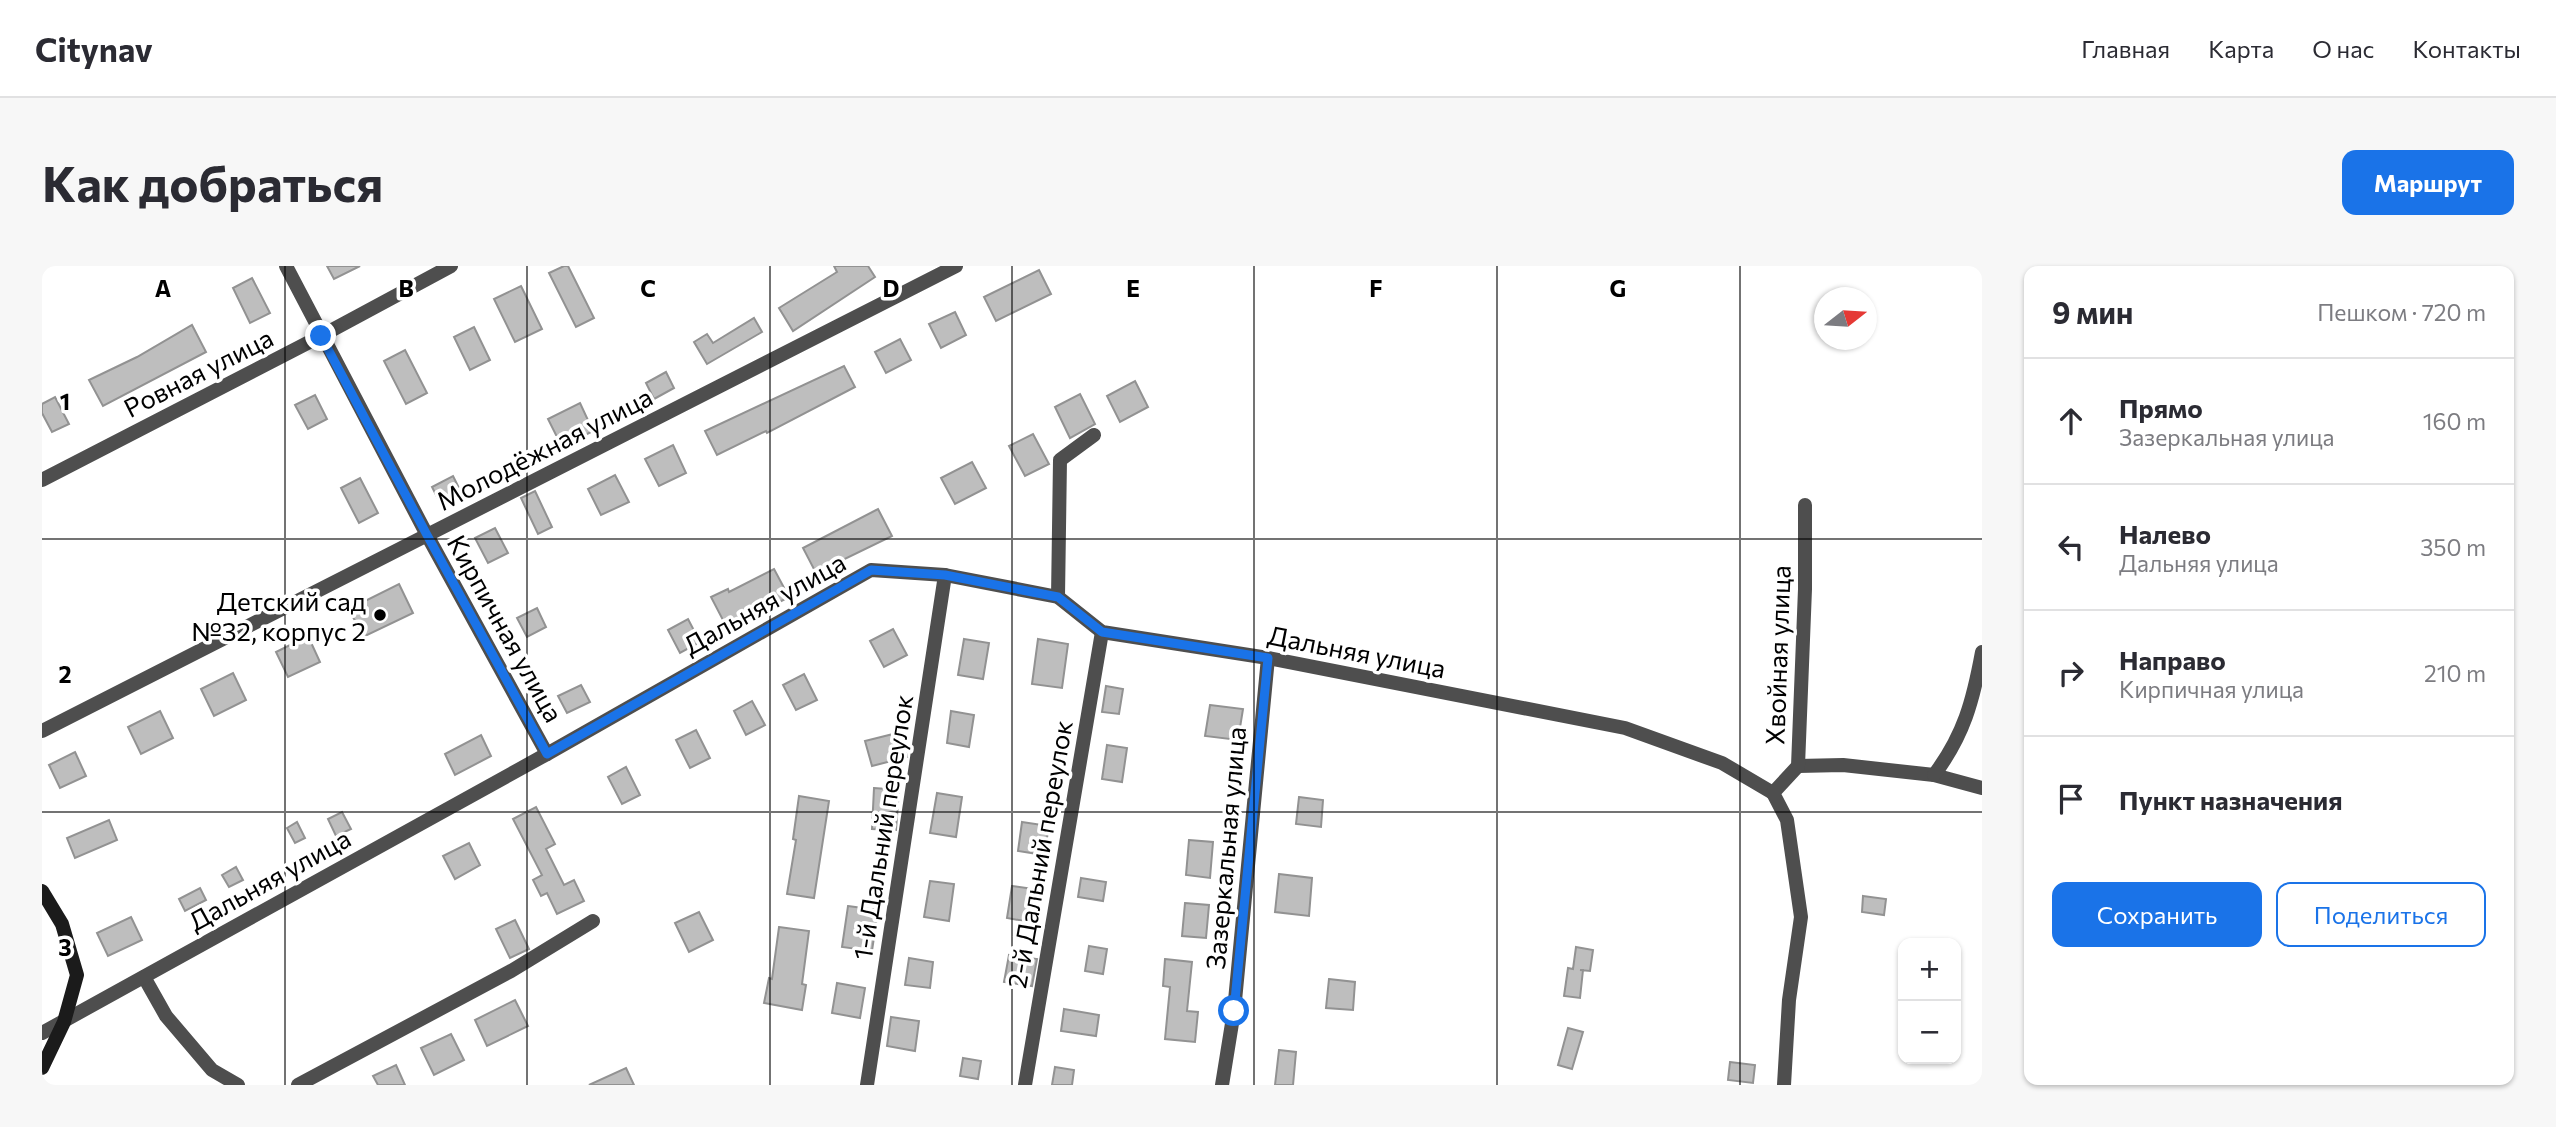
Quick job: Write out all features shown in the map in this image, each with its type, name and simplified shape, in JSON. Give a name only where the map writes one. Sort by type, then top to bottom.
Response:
[{"type":"main road","points":[[42,891],[62,924],[77,975],[64,1022],[42,1068]]},
{"type":"street","name":"Кирпичная улица","points":[[286,266],[427,535],[547,754]]},
{"type":"street","name":"Ровная улица","points":[[42,480],[451,266]]},
{"type":"street","name":"Молодёжная улица","points":[[42,731],[956,266]]},
{"type":"street","points":[[1058,597],[1060,460],[1094,435]]},
{"type":"street","name":"Хвойная улица","points":[[1773,793],[1798,766],[1805,589],[1805,505]]},
{"type":"street","name":"Дальняя улица","points":[[42,1033],[547,754],[871,570],[945,575],[1058,597],[1102,632],[1268,658],[1625,728],[1722,764],[1773,793]]},
{"type":"street","name":"1-й Дальний переулок","points":[[867,1085],[945,575]]},
{"type":"street","name":"2-й Дальний переулок","points":[[1025,1085],[1102,632]]},
{"type":"street","points":[[1934,775],[1961,734],[1973,699],[1982,652]]},
{"type":"street","name":"Зазеркальная улица","points":[[1222,1085],[1234,1011],[1268,658]]},
{"type":"street","points":[[1798,766],[1843,765],[1934,775],[1982,788]]},
{"type":"street","points":[[1773,793],[1787,820],[1801,917],[1789,1000],[1784,1085]]},
{"type":"street","points":[[298,1085],[512,971],[593,921]]},
{"type":"street","points":[[144,977],[166,1016],[212,1070],[238,1085]]},
{"type":"building","points":[[327,266],[360,266],[334,279]]},
{"type":"building","points":[[568,266],[594,318],[576,327],[549,273]]},
{"type":"building","points":[[834,266],[868,266],[875,277],[793,331],[779,308],[837,272]]},
{"type":"building","points":[[1039,270],[1051,294],[996,321],[984,297]]},
{"type":"building","points":[[252,278],[270,313],[250,323],[233,288]]},
{"type":"building","points":[[521,286],[542,329],[515,342],[494,299]]},
{"type":"building","points":[[955,312],[966,335],[941,348],[929,324]]},
{"type":"building","points":[[754,318],[762,332],[707,364],[694,342],[707,334],[713,343]]},
{"type":"building","points":[[192,325],[206,352],[103,406],[89,380],[137,357]]},
{"type":"building","points":[[474,327],[490,360],[470,370],[454,337]]},
{"type":"building","points":[[900,339],[911,360],[886,373],[875,352]]},
{"type":"building","points":[[405,350],[427,393],[406,404],[384,361]]},
{"type":"building","points":[[844,366],[855,387],[767,433],[766,431],[717,455],[705,431]]},
{"type":"building","points":[[666,372],[674,388],[654,399],[646,383]]},
{"type":"building","points":[[1135,381],[1148,407],[1120,422],[1107,396]]},
{"type":"building","points":[[1080,394],[1095,424],[1070,438],[1055,407]]},
{"type":"building","points":[[315,395],[327,419],[308,429],[295,405]]},
{"type":"building","points":[[55,397],[69,424],[52,432],[42,413],[42,404]]},
{"type":"building","points":[[580,403],[593,431],[562,447],[548,419]]},
{"type":"building","points":[[1033,434],[1049,464],[1025,476],[1009,446]]},
{"type":"building","points":[[673,445],[686,473],[659,486],[645,459]]},
{"type":"building","points":[[972,462],[986,488],[955,504],[941,478]]},
{"type":"building","points":[[615,475],[629,502],[601,515],[588,489]]},
{"type":"building","points":[[453,476],[463,496],[442,507],[432,487]]},
{"type":"building","points":[[360,478],[378,513],[359,523],[341,488]]},
{"type":"building","points":[[535,491],[552,527],[538,534],[521,498]]},
{"type":"building","points":[[878,509],[892,536],[816,573],[803,548]]},
{"type":"building","points":[[495,528],[508,553],[488,563],[475,538]]},
{"type":"building","points":[[774,569],[789,597],[762,611],[760,606],[725,624],[711,597],[728,589],[729,592]]},
{"type":"building","points":[[399,584],[413,613],[363,637],[349,609]]},
{"type":"building","points":[[537,608],[546,627],[527,637],[517,618]]},
{"type":"building","points":[[688,619],[700,642],[680,653],[668,630]]},
{"type":"building","points":[[893,629],[907,655],[884,667],[870,641]]},
{"type":"building","points":[[308,636],[320,662],[288,677],[276,652]]},
{"type":"building","points":[[964,639],[989,643],[983,679],[958,675]]},
{"type":"building","points":[[1038,639],[1068,644],[1062,688],[1032,684]]},
{"type":"building","points":[[233,673],[246,700],[214,716],[201,689]]},
{"type":"building","points":[[804,674],[817,700],[796,710],[783,685]]},
{"type":"building","points":[[581,685],[590,702],[567,713],[558,696]]},
{"type":"building","points":[[1106,686],[1123,689],[1119,714],[1102,712]]},
{"type":"building","points":[[752,701],[765,725],[746,735],[734,711]]},
{"type":"building","points":[[1210,705],[1243,709],[1238,740],[1205,736]]},
{"type":"building","points":[[160,711],[173,738],[141,754],[128,727]]},
{"type":"building","points":[[951,711],[974,715],[969,747],[947,743]]},
{"type":"building","points":[[696,730],[710,758],[690,768],[676,740]]},
{"type":"building","points":[[901,732],[907,757],[872,766],[865,741]]},
{"type":"building","points":[[481,735],[491,756],[455,775],[445,754]]},
{"type":"building","points":[[1107,745],[1127,748],[1122,782],[1102,779]]},
{"type":"building","points":[[75,752],[86,776],[60,788],[49,765]]},
{"type":"building","points":[[626,767],[640,795],[622,804],[608,777]]},
{"type":"building","points":[[874,788],[899,790],[896,830],[872,829]]},
{"type":"building","points":[[937,793],[962,797],[956,837],[930,833]]},
{"type":"building","points":[[799,796],[829,801],[814,898],[787,894],[796,840],[793,839]]},
{"type":"building","points":[[1299,797],[1323,800],[1321,827],[1296,824]]},
{"type":"building","points":[[536,807],[555,844],[546,849],[564,885],[574,880],[584,901],[557,914],[547,893],[541,896],[533,880],[542,875],[513,819]]},
{"type":"building","points":[[342,812],[351,829],[336,836],[328,819]]},
{"type":"building","points":[[109,820],[117,840],[75,858],[67,838]]},
{"type":"building","points":[[297,822],[305,838],[295,843],[287,828]]},
{"type":"building","points":[[1022,822],[1049,826],[1044,855],[1018,851]]},
{"type":"building","points":[[1189,840],[1213,842],[1210,878],[1186,875]]},
{"type":"building","points":[[469,843],[480,865],[455,879],[443,856]]},
{"type":"building","points":[[236,867],[243,880],[229,887],[222,875]]},
{"type":"building","points":[[1279,874],[1312,878],[1309,916],[1275,912]]},
{"type":"building","points":[[1081,878],[1106,882],[1103,901],[1078,897]]},
{"type":"building","points":[[930,881],[954,884],[949,921],[924,917]]},
{"type":"building","points":[[1012,886],[1041,890],[1036,923],[1007,918]]},
{"type":"building","points":[[200,888],[206,900],[185,911],[179,899]]},
{"type":"building","points":[[1863,896],[1886,899],[1884,915],[1862,912]]},
{"type":"building","points":[[1185,903],[1209,905],[1206,938],[1182,936]]},
{"type":"building","points":[[848,906],[878,910],[872,951],[842,947]]},
{"type":"building","points":[[699,912],[713,940],[689,952],[675,923]]},
{"type":"building","points":[[131,917],[142,940],[108,956],[97,933]]},
{"type":"building","points":[[515,920],[529,949],[510,958],[496,929]]},
{"type":"building","points":[[779,927],[809,931],[802,984],[806,985],[802,1010],[764,1003],[769,978],[772,979]]},
{"type":"building","points":[[1089,946],[1107,949],[1103,974],[1085,971]]},
{"type":"building","points":[[1576,947],[1593,950],[1590,971],[1583,970],[1580,998],[1564,996],[1568,968],[1573,969]]},
{"type":"building","points":[[1009,955],[1037,959],[1032,986],[1004,982]]},
{"type":"building","points":[[909,958],[933,962],[930,988],[905,985]]},
{"type":"building","points":[[1165,959],[1192,962],[1187,1011],[1198,1012],[1195,1042],[1165,1039],[1170,987],[1163,986]]},
{"type":"building","points":[[1329,979],[1355,982],[1353,1010],[1326,1008]]},
{"type":"building","points":[[837,983],[865,988],[860,1018],[832,1013]]},
{"type":"building","points":[[515,1000],[528,1026],[487,1046],[475,1020]]},
{"type":"building","points":[[1064,1009],[1099,1015],[1096,1036],[1061,1031]]},
{"type":"building","points":[[891,1017],[919,1021],[915,1051],[887,1046]]},
{"type":"building","points":[[1568,1028],[1583,1032],[1572,1069],[1558,1065]]},
{"type":"building","points":[[451,1034],[464,1060],[434,1075],[421,1048]]},
{"type":"building","points":[[1279,1050],[1296,1052],[1293,1085],[1275,1085]]},
{"type":"building","points":[[963,1058],[981,1061],[978,1079],[960,1076]]},
{"type":"building","points":[[1730,1062],[1755,1065],[1753,1083],[1728,1080]]},
{"type":"building","points":[[396,1065],[405,1085],[378,1085],[373,1076]]},
{"type":"building","points":[[1055,1067],[1074,1070],[1072,1085],[1052,1085]]},
{"type":"building","points":[[626,1068],[634,1085],[589,1085]]},
{"type":"place","name":"Детский сад №32, корпус 2","points":[[380,615]]},
{"type":"route","points":[[321,336],[547,754],[871,570],[945,575],[1058,597],[1102,632],[1268,658],[1234,1011]]}]
